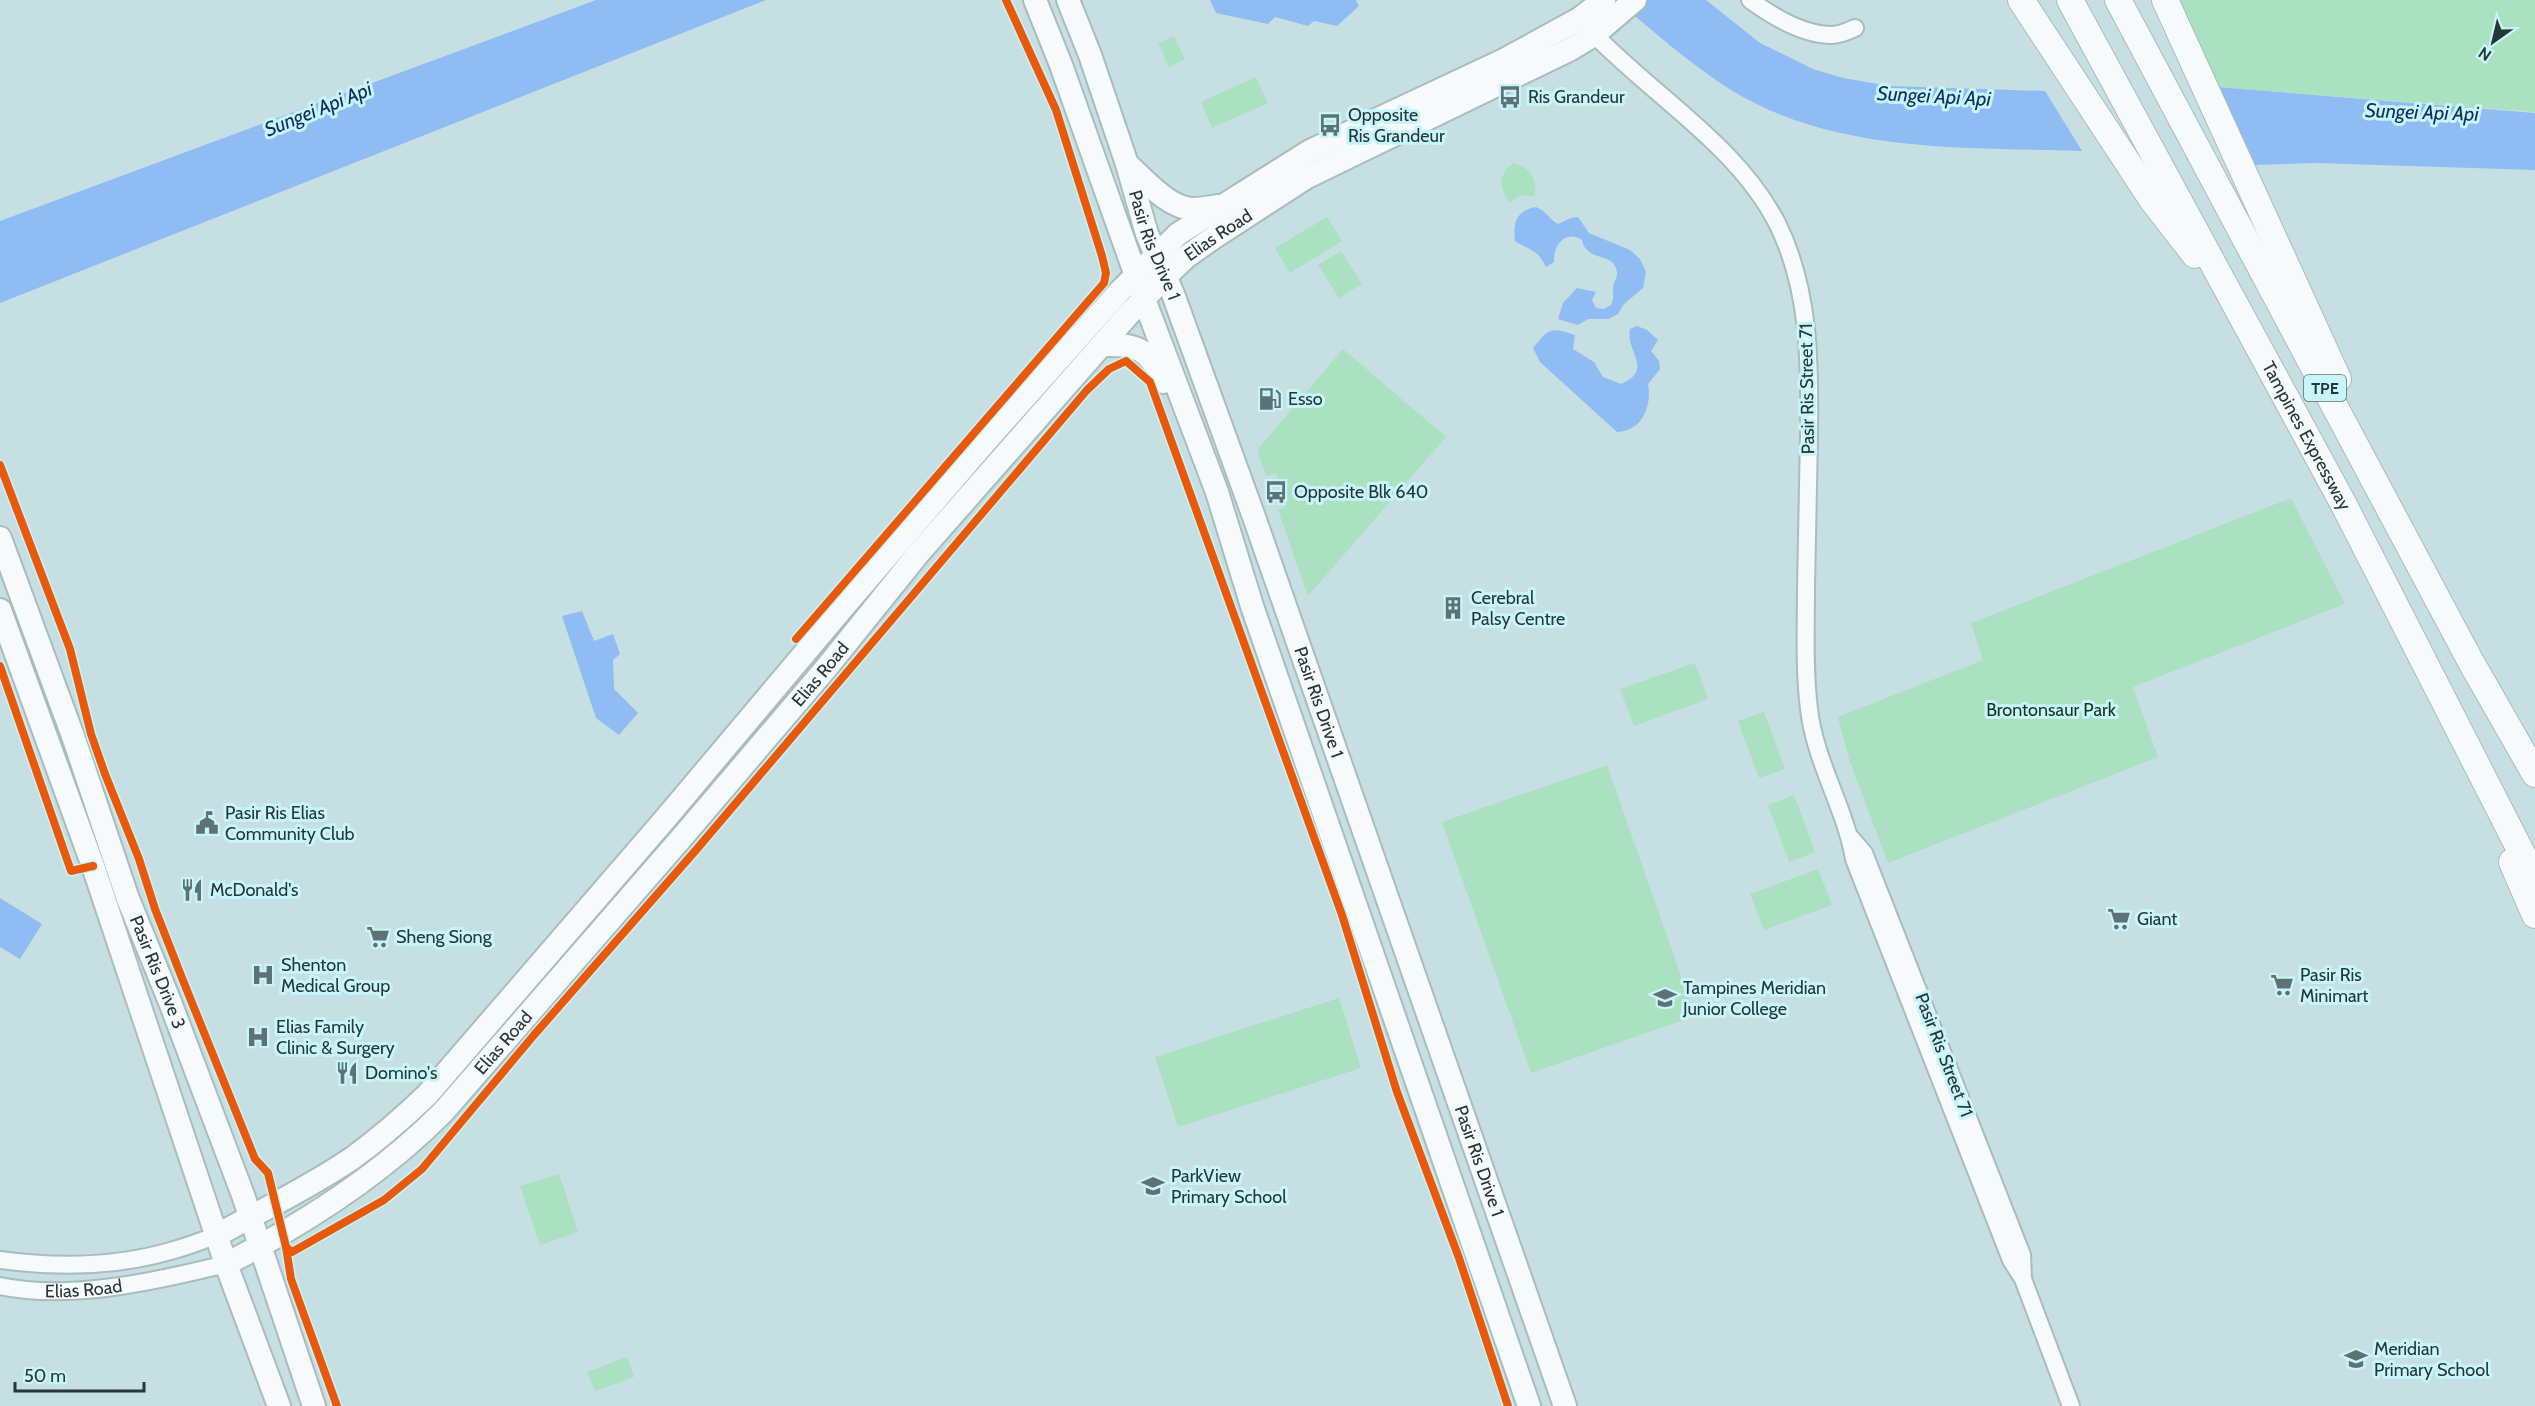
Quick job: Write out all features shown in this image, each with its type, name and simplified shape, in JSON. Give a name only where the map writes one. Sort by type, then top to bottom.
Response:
[{"type":"highway","points":[[2021,0],[2153,201],[2238,308]]},
{"type":"highway","name":"Tampines Expressway","points":[[2070,0],[2344,505],[2535,879]]},
{"type":"highway","name":"TPE","points":[[2118,0],[2471,663],[2535,774]]},
{"type":"highway","points":[[2164,0],[2428,582]]},
{"type":"highway","points":[[2435,683],[2535,915]]},
{"type":"main road","name":"Pasir Ris Drive 1","points":[[1035,0],[1196,436],[1357,913],[1529,1406]]},
{"type":"main road","name":"Pasir Ris Drive 1","points":[[1068,0],[1090,55],[1127,164],[1147,234],[1166,276],[1254,517],[1565,1406]]},
{"type":"main road","name":"Elias Road","points":[[218,1235],[310,1185],[353,1157],[388,1131],[427,1095],[964,467],[1136,274],[1178,234],[1310,151],[1635,0]]},
{"type":"main road","name":"Elias Road","points":[[226,1264],[319,1212],[370,1176],[416,1139],[444,1111],[691,826],[918,554],[1144,298],[1186,257],[1307,177],[1569,50],[1597,16]]},
{"type":"main road","points":[[1127,164],[1159,193],[1176,203],[1193,209],[1223,205]]},
{"type":"main road","points":[[1102,345],[1129,345],[1156,363],[1170,401],[1196,436]]},
{"type":"main road","name":"Pasir Ris Drive 3","points":[[0,538],[74,739],[128,899],[170,1002],[250,1216],[314,1406]]},
{"type":"main road","name":"Pasir Ris Drive 3","points":[[0,610],[89,855],[226,1264],[279,1406]]},
{"type":"street","points":[[1750,0],[1796,26],[1817,33],[1834,35],[1855,28]]},
{"type":"street","name":"Pasir Ris Street 71","points":[[1597,16],[1755,187],[1777,224],[1795,273],[1805,308],[1810,406],[1805,653],[1809,710],[1820,759],[1850,837],[1854,859],[2011,1260],[2024,1279],[2071,1406]]},
{"type":"street","name":"Elias Road","points":[[0,1260],[42,1266],[108,1264],[176,1250],[218,1235]]},
{"type":"street","name":"Elias Road","points":[[0,1286],[44,1290],[88,1290],[158,1279],[226,1264]]},
{"type":"green space","points":[[2177,0],[2535,0],[2535,112],[2217,87]]},
{"type":"green space","points":[[1174,36],[1185,59],[1169,67],[1158,43]]},
{"type":"green space","points":[[1256,77],[1268,103],[1212,128],[1201,102]]},
{"type":"green space","points":[[1514,163],[1532,175],[1535,191],[1534,197],[1521,196],[1511,203],[1502,188],[1502,177],[1508,167]]},
{"type":"green space","points":[[1327,217],[1342,241],[1290,273],[1275,248]]},
{"type":"green space","points":[[1341,251],[1362,284],[1339,298],[1318,265]]},
{"type":"green space","points":[[1343,349],[1446,437],[1308,596],[1278,510],[1287,506],[1276,473],[1266,476],[1257,450]]},
{"type":"green space","name":"Brontonsaur Park","points":[[2291,498],[2345,604],[2133,687],[2158,757],[1888,863],[1849,759],[1838,717],[1983,660],[1971,623]]},
{"type":"green space","points":[[1695,663],[1708,699],[1634,726],[1620,689]]},
{"type":"green space","points":[[1764,712],[1785,769],[1759,778],[1738,721]]},
{"type":"green space","points":[[1607,765],[1695,1016],[1531,1073],[1442,822]]},
{"type":"green space","points":[[1794,795],[1815,852],[1789,862],[1768,805]]},
{"type":"green space","points":[[1818,869],[1832,905],[1764,930],[1750,894]]},
{"type":"green space","points":[[1339,998],[1361,1068],[1178,1127],[1155,1057]]},
{"type":"green space","points":[[559,1174],[578,1232],[540,1245],[520,1186]]},
{"type":"green space","points":[[627,1357],[634,1377],[595,1391],[587,1372]]},
{"type":"water","name":"Sungei Api Api","points":[[596,0],[766,0],[0,303],[0,221]]},
{"type":"water","points":[[1210,0],[1356,0],[1359,6],[1337,26],[1314,21],[1308,26],[1275,17],[1268,24],[1216,13]]},
{"type":"water","name":"Sungei Api Api","points":[[1616,0],[1706,0],[1760,43],[1813,69],[1843,78],[1890,86],[2045,91],[2082,151],[1947,147],[1902,143],[1813,126],[1771,111],[1731,90],[1686,58]]},
{"type":"water","name":"Sungei Api Api","points":[[2217,87],[2535,113],[2535,170],[2316,163],[2252,165]]},
{"type":"water","points":[[1536,207],[1558,224],[1578,217],[1589,233],[1630,250],[1640,259],[1646,272],[1643,288],[1624,304],[1618,314],[1609,319],[1588,319],[1578,325],[1558,319],[1563,303],[1577,288],[1596,292],[1592,300],[1596,308],[1604,309],[1611,305],[1617,273],[1611,262],[1589,252],[1582,240],[1576,237],[1565,238],[1561,241],[1554,256],[1554,262],[1546,267],[1536,253],[1515,241],[1517,218],[1524,211]]},
{"type":"water","points":[[1637,326],[1647,330],[1658,340],[1651,351],[1659,361],[1660,369],[1648,384],[1647,408],[1644,416],[1633,427],[1617,432],[1540,362],[1533,348],[1551,331],[1575,335],[1573,349],[1594,362],[1603,377],[1621,384],[1631,379],[1636,373],[1637,366],[1631,345],[1630,329]]},
{"type":"water","points":[[582,611],[594,641],[613,634],[620,654],[613,660],[614,689],[638,713],[619,735],[596,718],[562,616]]},
{"type":"water","points":[[0,898],[42,924],[20,959],[0,947]]},
{"type":"cycle path","points":[[796,639],[1104,283],[1106,273],[1102,256],[1056,110],[1006,0]]},
{"type":"cycle path","points":[[286,1247],[292,1252],[384,1200],[422,1169],[534,1035],[696,850],[1087,390],[1109,369],[1126,361],[1150,382],[1342,915],[1397,1092],[1459,1258],[1508,1406]]},
{"type":"cycle path","points":[[0,465],[70,649],[91,734],[139,859],[155,909],[255,1159],[268,1173],[286,1247],[291,1279],[337,1406]]},
{"type":"cycle path","points":[[0,666],[71,871],[93,866]]},
{"type":"place","name":"Ris Grandeur","points":[[1510,97]]},
{"type":"place","name":"Opposite Ris Grandeur","points":[[1330,125]]},
{"type":"place","name":"Esso","points":[[1270,399]]},
{"type":"place","name":"Opposite Blk 640","points":[[1276,492]]},
{"type":"place","name":"Cerebral Palsy Centre","points":[[1453,608]]},
{"type":"place","name":"Pasir Ris Elias Community Club","points":[[207,823]]},
{"type":"place","name":"McDonald's","points":[[192,890]]},
{"type":"place","name":"Giant","points":[[2119,919]]},
{"type":"place","name":"Sheng Siong","points":[[378,937]]},
{"type":"place","name":"Shenton Medical Group","points":[[263,975]]},
{"type":"place","name":"Pasir Ris Minimart","points":[[2282,985]]},
{"type":"place","name":"Tampines Meridian Junior College","points":[[1665,998]]},
{"type":"place","name":"Elias Family Clinic & Surgery","points":[[258,1037]]},
{"type":"place","name":"Domino's","points":[[347,1073]]},
{"type":"place","name":"ParkView Primary School","points":[[1153,1186]]},
{"type":"place","name":"Meridian Primary School","points":[[2356,1359]]}]
